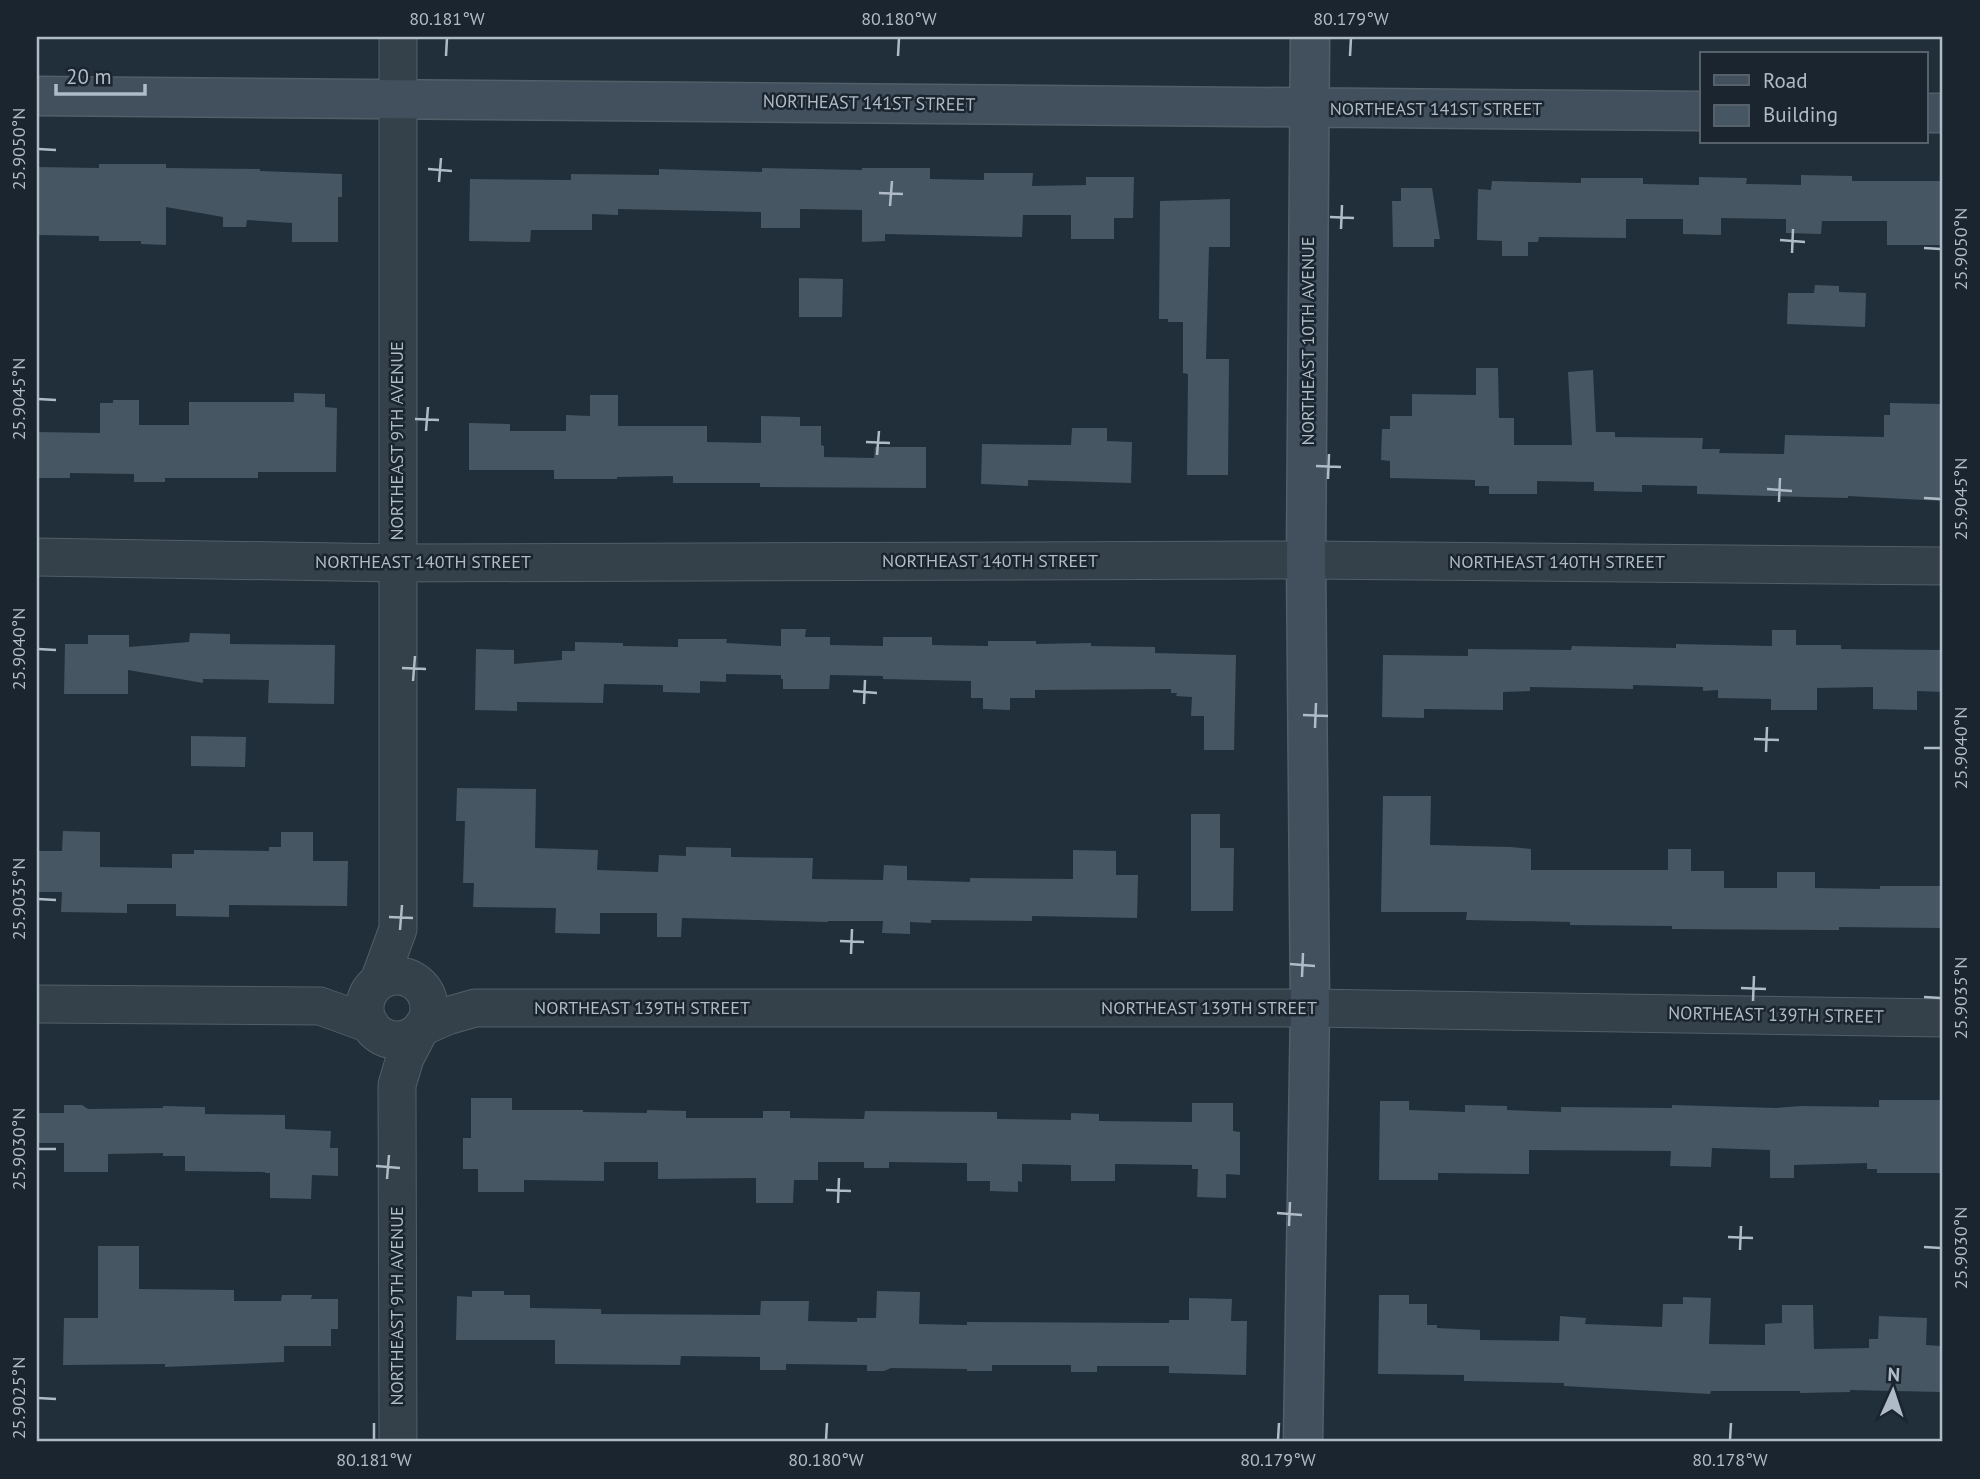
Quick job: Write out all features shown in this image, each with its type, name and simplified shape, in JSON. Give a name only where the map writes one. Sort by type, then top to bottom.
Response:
[{"type":"street","name":"NORTHEAST 9TH AVENUE","points":[[377,983],[398,929],[398,37]]},
{"type":"street","name":"NORTHEAST 10TH AVENUE","points":[[1303,1442],[1310,1008],[1306,560],[1310,37]]},
{"type":"street","name":"NORTHEAST 141ST STREET","points":[[37,96],[1700,111]]},
{"type":"street","name":"NORTHEAST 140TH STREET","points":[[37,557],[397,563],[1306,560],[1943,566]]},
{"type":"street","name":"NORTHEAST 9TH AVENUE","points":[[398,929],[421,987]]},
{"type":"street","points":[[37,1004],[320,1006],[371,1026],[380,1035],[400,1039],[410,1037],[420,1029],[428,1014],[429,1004],[421,987],[410,979],[389,976],[320,1006]]},
{"type":"street","points":[[371,1026],[365,1009],[366,998],[377,983]]},
{"type":"street","name":"NORTHEAST 139TH STREET","points":[[421,987],[475,1008]]},
{"type":"street","name":"NORTHEAST 139TH STREET","points":[[420,1029],[447,1016],[475,1008],[1310,1008],[1943,1017]]},
{"type":"street","name":"NORTHEAST 9TH AVENUE","points":[[371,1026],[397,1085]]},
{"type":"street","name":"NORTHEAST 9TH AVENUE","points":[[398,1442],[397,1085],[405,1058],[420,1029]]},
{"type":"building","points":[[99,164],[166,164],[166,168],[260,169],[342,174],[342,197],[338,197],[338,242],[292,242],[292,223],[247,220],[246,227],[223,227],[223,217],[166,207],[166,245],[141,244],[141,241],[99,241],[99,236],[37,235],[37,167],[99,168]]},
{"type":"building","points":[[762,168],[930,168],[930,179],[984,180],[984,173],[1033,173],[1032,186],[1086,185],[1086,177],[1134,177],[1133,218],[1114,218],[1114,239],[1071,239],[1071,215],[1023,215],[1022,237],[885,234],[885,241],[862,242],[862,210],[800,209],[800,228],[761,228],[761,212],[618,209],[618,215],[592,214],[592,230],[531,230],[530,242],[469,241],[470,179],[571,180],[571,174],[659,175],[659,169],[762,172]]},
{"type":"building","points":[[1801,175],[1852,176],[1852,181],[1943,181],[1943,245],[1887,245],[1887,221],[1822,221],[1821,234],[1786,233],[1786,219],[1721,218],[1721,235],[1683,234],[1683,219],[1626,219],[1626,238],[1539,237],[1538,242],[1528,242],[1528,256],[1502,256],[1502,241],[1477,240],[1478,189],[1491,190],[1492,181],[1581,183],[1581,178],[1643,178],[1643,184],[1699,185],[1699,177],[1747,178],[1746,184],[1801,185]]},
{"type":"building","points":[[1401,188],[1432,188],[1440,239],[1434,239],[1434,247],[1393,247],[1392,201],[1401,201]]},
{"type":"building","points":[[1230,199],[1230,247],[1209,247],[1206,359],[1229,359],[1228,475],[1187,475],[1188,374],[1183,373],[1183,322],[1159,319],[1160,201]]},
{"type":"building","points":[[799,278],[843,279],[842,317],[799,317]]},
{"type":"building","points":[[1815,285],[1839,286],[1839,292],[1866,293],[1865,327],[1787,324],[1788,293],[1814,293]]},
{"type":"building","points":[[1476,368],[1498,368],[1499,418],[1514,418],[1514,445],[1572,445],[1568,372],[1593,370],[1596,432],[1615,432],[1615,437],[1703,438],[1702,449],[1720,449],[1719,453],[1784,454],[1785,435],[1884,437],[1884,415],[1890,415],[1890,403],[1943,404],[1943,501],[1848,496],[1697,494],[1697,486],[1642,485],[1642,492],[1594,491],[1594,482],[1537,481],[1537,494],[1489,494],[1489,486],[1475,486],[1475,480],[1390,478],[1390,461],[1381,460],[1382,429],[1390,429],[1390,416],[1412,416],[1412,394],[1476,395]]},
{"type":"building","points":[[294,393],[325,394],[325,407],[337,408],[336,472],[258,472],[258,478],[165,478],[165,482],[134,482],[134,474],[70,473],[70,478],[37,478],[37,432],[100,433],[100,403],[139,400],[139,425],[189,425],[189,402],[294,402]]},
{"type":"building","points":[[590,395],[618,395],[618,426],[707,426],[707,442],[761,443],[761,416],[800,417],[800,426],[821,426],[824,457],[874,458],[875,447],[926,447],[926,488],[760,487],[760,483],[673,483],[673,476],[554,479],[554,470],[469,470],[469,423],[510,424],[510,431],[566,431],[566,415],[590,416]]},
{"type":"building","points":[[1072,428],[1107,428],[1107,441],[1132,442],[1131,483],[1028,480],[1028,486],[981,484],[982,444],[1071,445]]},
{"type":"building","points":[[781,629],[806,629],[805,637],[830,637],[830,645],[883,646],[883,637],[932,637],[932,645],[988,646],[988,641],[1036,641],[1036,644],[1091,643],[1091,646],[1155,647],[1155,653],[1236,655],[1234,750],[1204,750],[1204,716],[1191,716],[1192,697],[1176,696],[1177,693],[1171,693],[1171,689],[1035,690],[1035,698],[1010,698],[1010,710],[983,709],[983,698],[971,698],[971,681],[830,675],[829,689],[783,689],[781,675],[726,674],[726,682],[700,681],[700,693],[663,692],[663,685],[604,684],[603,703],[517,702],[517,711],[475,710],[476,649],[514,650],[514,664],[562,660],[562,651],[575,651],[575,642],[678,647],[678,639],[727,639],[726,643],[781,646]]},
{"type":"building","points":[[1772,630],[1796,630],[1796,645],[1841,645],[1841,649],[1943,650],[1943,692],[1917,691],[1917,710],[1873,709],[1873,687],[1817,688],[1817,710],[1771,710],[1771,699],[1718,698],[1718,690],[1703,691],[1703,687],[1530,687],[1530,691],[1503,692],[1503,710],[1424,709],[1424,718],[1382,717],[1383,655],[1468,656],[1468,649],[1571,650],[1572,646],[1772,646]]},
{"type":"building","points":[[190,633],[230,634],[230,644],[335,645],[334,704],[268,703],[269,680],[203,679],[203,683],[128,670],[128,694],[64,694],[65,644],[88,644],[88,635],[129,635],[129,647],[189,642]]},
{"type":"building","points":[[191,736],[246,737],[245,767],[191,766]]},
{"type":"building","points":[[457,788],[536,789],[535,848],[598,850],[597,870],[658,872],[659,855],[686,856],[686,847],[731,848],[731,857],[813,858],[812,879],[883,880],[884,865],[907,866],[907,880],[970,882],[970,878],[1073,879],[1073,850],[1116,851],[1116,875],[1138,875],[1137,918],[1032,916],[1032,921],[931,920],[931,923],[910,922],[910,934],[882,933],[883,921],[682,918],[681,937],[657,937],[657,913],[600,913],[600,934],[555,933],[556,908],[473,907],[474,883],[463,883],[465,821],[456,821]]},
{"type":"building","points":[[1383,796],[1431,796],[1430,845],[1531,849],[1531,870],[1668,870],[1668,849],[1691,849],[1691,871],[1724,871],[1724,888],[1777,888],[1777,872],[1815,872],[1815,888],[1942,886],[1941,928],[1672,929],[1672,926],[1466,920],[1467,912],[1381,912]]},
{"type":"building","points":[[1191,814],[1220,814],[1220,848],[1234,848],[1233,911],[1191,911]]},
{"type":"building","points":[[63,831],[100,832],[100,867],[172,868],[172,854],[194,854],[194,850],[269,851],[269,847],[281,847],[281,832],[313,832],[313,861],[348,861],[347,906],[229,905],[229,917],[176,916],[176,904],[127,904],[127,913],[61,912],[62,892],[37,892],[37,851],[62,851]]},
{"type":"building","points":[[471,1098],[512,1098],[512,1110],[647,1113],[647,1110],[686,1111],[686,1118],[763,1118],[763,1111],[790,1111],[790,1118],[864,1119],[865,1111],[997,1112],[997,1119],[1071,1120],[1071,1113],[1099,1114],[1099,1121],[1192,1122],[1192,1103],[1233,1103],[1233,1131],[1240,1132],[1240,1175],[1226,1174],[1226,1198],[1197,1197],[1198,1169],[1192,1169],[1192,1165],[1115,1164],[1115,1181],[1071,1181],[1071,1165],[1022,1164],[1022,1182],[1018,1181],[1018,1192],[990,1191],[990,1181],[967,1181],[967,1163],[889,1162],[889,1168],[864,1168],[864,1162],[818,1162],[818,1180],[794,1180],[793,1203],[756,1203],[756,1178],[658,1179],[658,1162],[604,1162],[604,1181],[524,1180],[524,1192],[478,1192],[478,1169],[463,1169],[463,1138],[471,1138]]},
{"type":"building","points":[[1879,1100],[1942,1100],[1941,1173],[1877,1173],[1877,1169],[1867,1169],[1867,1163],[1794,1165],[1794,1178],[1770,1178],[1770,1150],[1712,1148],[1711,1167],[1670,1166],[1671,1151],[1529,1150],[1529,1174],[1438,1173],[1438,1180],[1379,1180],[1380,1101],[1409,1101],[1409,1110],[1465,1112],[1465,1105],[1561,1112],[1561,1107],[1672,1108],[1672,1105],[1879,1107]]},
{"type":"building","points":[[64,1105],[82,1105],[88,1109],[205,1107],[205,1114],[285,1115],[285,1129],[331,1131],[330,1148],[338,1148],[338,1176],[312,1175],[311,1199],[270,1198],[270,1173],[185,1171],[185,1156],[163,1156],[163,1153],[108,1154],[108,1172],[64,1172],[64,1143],[37,1143],[37,1113],[64,1113]]},
{"type":"building","points":[[98,1246],[139,1246],[139,1289],[234,1290],[234,1301],[281,1301],[282,1295],[312,1295],[311,1299],[338,1299],[338,1329],[331,1329],[331,1346],[284,1346],[284,1362],[165,1367],[165,1364],[63,1365],[64,1318],[98,1318]]},
{"type":"building","points":[[472,1291],[504,1291],[504,1295],[530,1295],[530,1308],[601,1309],[601,1314],[760,1315],[761,1301],[809,1301],[808,1321],[857,1322],[857,1318],[876,1318],[877,1291],[920,1292],[919,1324],[967,1325],[967,1322],[1169,1323],[1169,1320],[1189,1320],[1189,1298],[1232,1299],[1231,1321],[1247,1321],[1246,1375],[1169,1373],[1169,1366],[1097,1366],[1097,1372],[1071,1372],[1071,1365],[992,1365],[992,1371],[891,1368],[884,1371],[867,1371],[867,1365],[786,1364],[786,1370],[760,1370],[760,1357],[681,1356],[680,1365],[555,1364],[555,1340],[456,1340],[457,1296],[472,1297]]},
{"type":"building","points":[[1379,1295],[1409,1295],[1409,1304],[1427,1304],[1427,1325],[1480,1330],[1480,1340],[1559,1341],[1560,1316],[1586,1318],[1585,1324],[1662,1327],[1663,1304],[1683,1304],[1683,1297],[1711,1298],[1709,1344],[1765,1345],[1765,1324],[1782,1323],[1782,1305],[1813,1305],[1814,1349],[1869,1348],[1869,1339],[1878,1339],[1879,1316],[1927,1318],[1926,1345],[1941,1346],[1940,1392],[1711,1391],[1710,1394],[1564,1386],[1564,1383],[1464,1381],[1464,1375],[1378,1374]]}]
